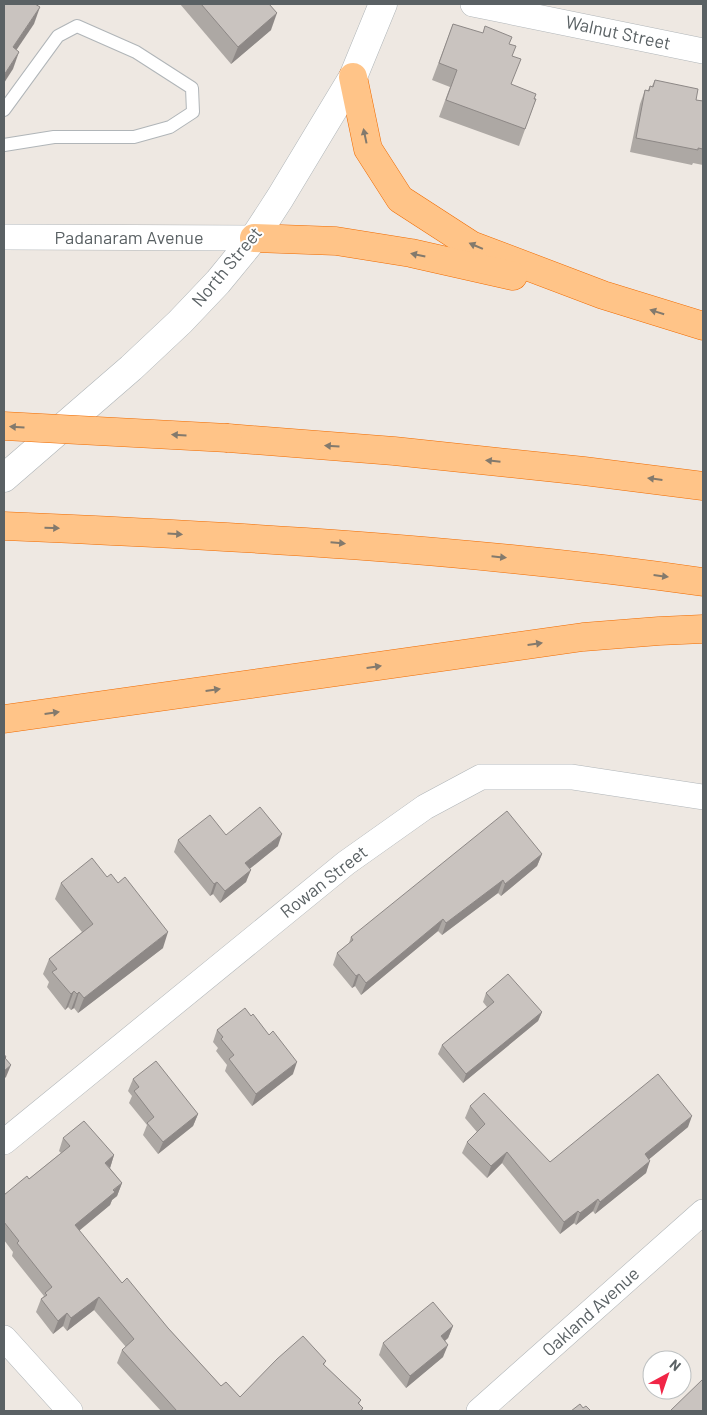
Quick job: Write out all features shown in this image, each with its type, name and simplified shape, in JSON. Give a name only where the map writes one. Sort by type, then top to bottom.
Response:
[{"type":"highway","points":[[353,77],[368,149],[400,199],[471,245],[603,295],[703,326]]},
{"type":"highway","points":[[254,238],[336,241],[411,253],[603,295]]},
{"type":"highway","points":[[4,426],[228,438],[394,451],[584,470],[703,486]]},
{"type":"highway","points":[[4,526],[316,542],[481,556],[703,582]]},
{"type":"highway","points":[[4,719],[583,637],[703,629]]},
{"type":"main road","name":"North Street","points":[[4,478],[131,368],[180,322],[218,282],[254,238],[353,77],[383,4]]},
{"type":"street","name":"Walnut Street","points":[[473,4],[703,51]]},
{"type":"street","name":"Padanaram Avenue","points":[[4,237],[254,238]]},
{"type":"street","name":"Rowan Street","points":[[4,1142],[346,863],[425,807],[481,777],[572,777],[703,798]]},
{"type":"street","name":"Oakland Avenue","points":[[479,1411],[703,1212]]},
{"type":"street","points":[[4,1338],[70,1411]]},
{"type":"lane","points":[[4,110],[58,36],[77,26],[136,52],[192,88],[192,112],[170,127],[134,137],[54,137],[4,145]]},
{"type":"building","points":[[4,4],[35,4],[40,7],[13,47],[19,52],[4,75]]},
{"type":"building","points":[[201,4],[269,4],[277,13],[238,47]]},
{"type":"building","points":[[453,24],[483,33],[485,26],[512,37],[509,44],[516,46],[512,56],[521,59],[511,84],[536,94],[525,129],[446,100],[457,70],[439,63]]},
{"type":"building","points":[[655,80],[698,89],[696,100],[703,101],[703,149],[698,148],[698,150],[636,138],[645,90],[649,91],[650,86],[653,87]]},
{"type":"building","points":[[260,807],[282,834],[245,863],[251,870],[225,891],[217,882],[214,884],[178,840],[210,815],[226,835]]},
{"type":"building","points":[[507,811],[542,854],[505,884],[503,880],[446,923],[443,919],[366,983],[359,974],[356,976],[337,953],[353,940],[351,937]]},
{"type":"building","points":[[92,858],[107,877],[111,874],[118,883],[125,877],[168,932],[84,998],[79,992],[77,994],[74,991],[71,994],[52,972],[57,969],[49,959],[93,924],[61,883]]},
{"type":"building","points":[[508,974],[542,1012],[466,1074],[442,1045],[494,1002],[486,993]]},
{"type":"building","points":[[245,1008],[251,1016],[253,1014],[269,1035],[273,1031],[297,1062],[256,1094],[229,1059],[234,1055],[221,1039],[223,1037],[217,1030]]},
{"type":"building","points":[[4,1054],[11,1065],[4,1071]]},
{"type":"building","points":[[156,1061],[198,1114],[163,1142],[147,1123],[154,1117],[134,1091],[139,1087],[133,1079]]},
{"type":"building","points":[[658,1074],[692,1116],[645,1154],[650,1161],[600,1202],[598,1199],[580,1213],[578,1211],[564,1222],[507,1152],[491,1166],[467,1142],[485,1124],[470,1106],[484,1093],[550,1162]]},
{"type":"building","points":[[84,1121],[114,1155],[105,1163],[122,1183],[113,1190],[115,1192],[75,1225],[122,1283],[127,1278],[168,1328],[221,1386],[226,1382],[240,1397],[277,1359],[303,1336],[326,1361],[323,1364],[361,1400],[358,1403],[363,1408],[360,1411],[177,1411],[122,1350],[134,1339],[99,1297],[71,1318],[67,1313],[58,1321],[41,1299],[47,1295],[45,1293],[52,1287],[17,1243],[19,1241],[4,1222],[4,1195],[27,1176],[29,1179],[70,1146],[63,1138]]},
{"type":"building","points":[[433,1302],[453,1326],[441,1336],[448,1345],[410,1376],[383,1343]]},
{"type":"building","points":[[703,1379],[703,1411],[670,1411],[681,1400],[692,1400],[692,1390]]},
{"type":"building","points":[[580,1404],[583,1408],[586,1406],[591,1411],[571,1411]]}]
